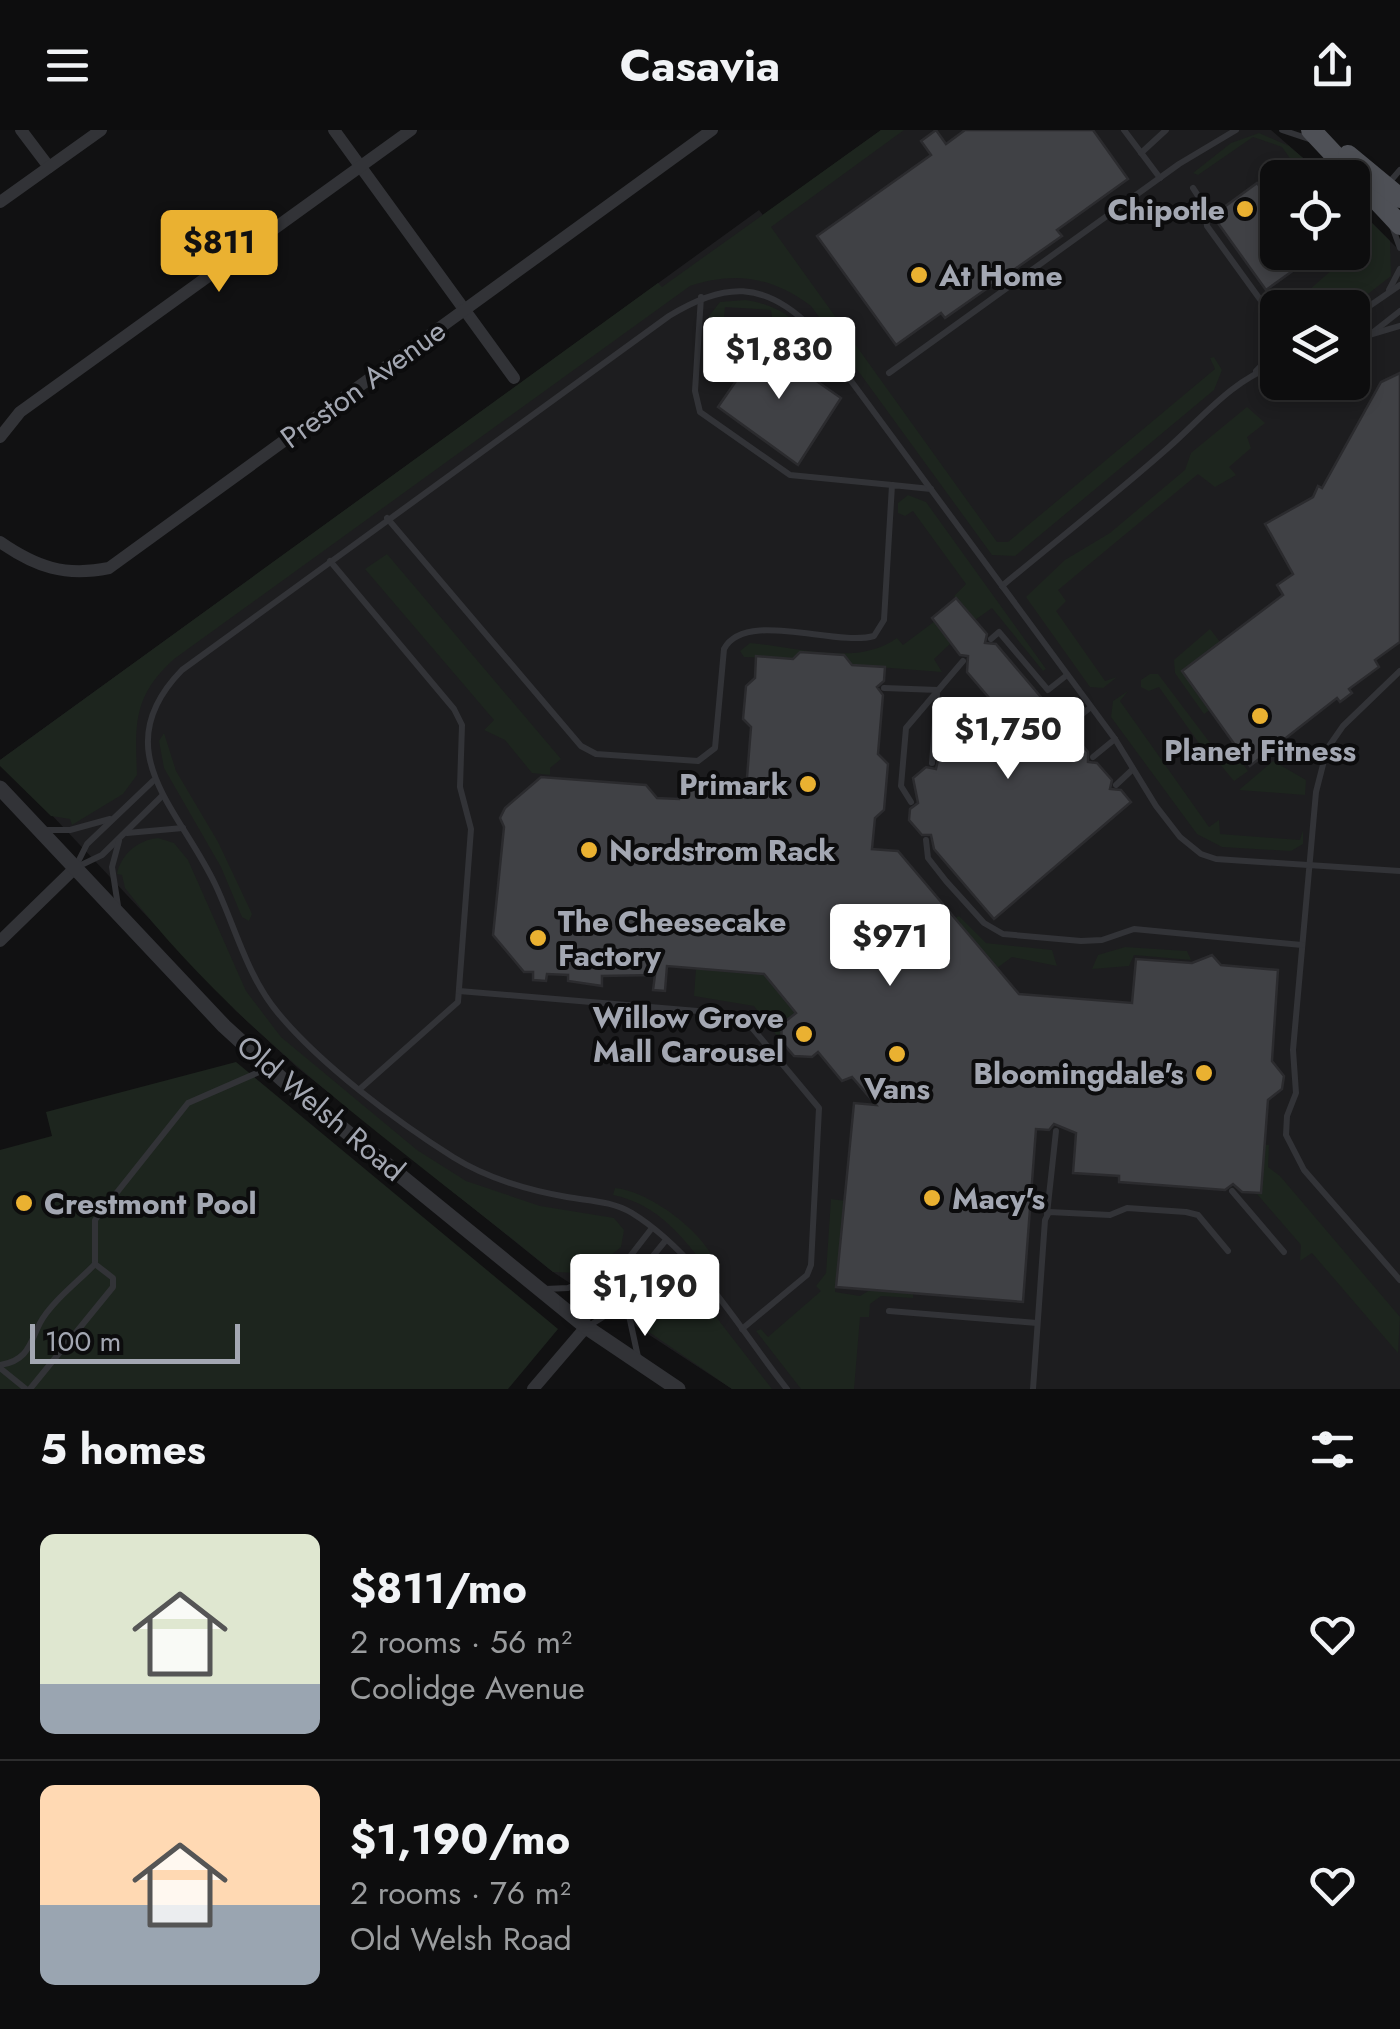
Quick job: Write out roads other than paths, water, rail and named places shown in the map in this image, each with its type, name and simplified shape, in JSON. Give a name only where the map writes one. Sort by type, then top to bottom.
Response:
[{"type":"main road","points":[[1316,135],[1394,198]]},
{"type":"street","points":[[21,130],[49,167]]},
{"type":"street","points":[[0,202],[100,130]]},
{"type":"street","points":[[334,130],[514,378]]},
{"type":"street","points":[[0,438],[20,412],[411,130]]},
{"type":"street","name":"Preston Avenue","points":[[0,542],[46,569],[78,574],[109,568],[712,130]]},
{"type":"street","name":"Old Welsh Road","points":[[0,788],[224,1026],[270,1068],[586,1327],[678,1389]]},
{"type":"street","points":[[0,941],[76,867]]},
{"type":"street","points":[[533,1389],[586,1327]]},
{"type":"lane","points":[[1124,130],[1160,178]]},
{"type":"lane","points":[[1141,153],[1166,130]]},
{"type":"lane","points":[[1214,140],[1220,130]]},
{"type":"lane","points":[[889,373],[1214,140],[1236,130]]},
{"type":"lane","points":[[1282,130],[1316,135]]},
{"type":"lane","points":[[1193,188],[1204,206],[1207,226],[1260,299]]},
{"type":"lane","points":[[1394,198],[1400,248]]},
{"type":"lane","points":[[1386,296],[1400,269]]},
{"type":"lane","points":[[1370,306],[1400,286]]},
{"type":"lane","points":[[787,1389],[742,1330],[652,1228],[616,1204],[536,1191],[475,1169],[361,1088],[294,1029],[264,993],[213,879],[153,781],[149,727],[158,696],[206,651],[628,343],[701,296],[745,291],[792,308],[932,489],[1115,739],[1180,837],[1202,854],[1400,870]]},
{"type":"lane","points":[[701,296],[695,391],[700,412],[790,475],[932,489]]},
{"type":"lane","points":[[1370,335],[1400,310]]},
{"type":"lane","points":[[1370,336],[1400,326]]},
{"type":"lane","points":[[1002,586],[1260,367]]},
{"type":"lane","points":[[1255,372],[1260,370]]},
{"type":"lane","points":[[387,518],[581,746],[596,754],[698,761],[709,757],[716,748],[724,649],[734,634],[752,630],[864,638],[881,630],[892,485]]},
{"type":"lane","points":[[330,562],[454,708],[462,725],[460,787],[471,829],[459,992],[453,1010],[361,1088]]},
{"type":"lane","points":[[991,638],[999,632],[1044,693],[1066,675]]},
{"type":"lane","points":[[1016,667],[1023,661]]},
{"type":"lane","points":[[910,802],[901,786],[906,728],[962,662]]},
{"type":"lane","points":[[1400,671],[1343,726],[1328,750],[1316,792],[1294,1050],[1296,1094],[1287,1116],[1288,1142],[1304,1170],[1400,1280]]},
{"type":"lane","points":[[884,688],[938,692]]},
{"type":"lane","points":[[932,763],[938,692]]},
{"type":"lane","points":[[1066,726],[1091,707]]},
{"type":"lane","points":[[1093,758],[1115,739]]},
{"type":"lane","points":[[1116,785],[1134,769]]},
{"type":"lane","points":[[76,867],[86,844],[153,781]]},
{"type":"lane","points":[[76,867],[102,855],[162,796]]},
{"type":"lane","points":[[41,830],[70,830],[112,819]]},
{"type":"lane","points":[[123,835],[183,828]]},
{"type":"lane","points":[[120,912],[112,867],[123,835]]},
{"type":"lane","points":[[926,840],[928,858],[946,881],[984,923],[1002,934],[1081,941],[1102,940],[1134,929],[1302,944]]},
{"type":"lane","points":[[459,992],[734,1014],[743,1017],[793,1075],[822,1117],[811,1265],[807,1275],[742,1330]]},
{"type":"lane","points":[[0,1367],[20,1360],[33,1344],[40,1324],[96,1264],[94,1220],[188,1103],[270,1068]]},
{"type":"lane","points":[[1032,1389],[1056,1131]]},
{"type":"lane","points":[[1232,1191],[1284,1252]]},
{"type":"lane","points":[[1047,1214],[1053,1211],[1110,1215],[1127,1208],[1186,1212],[1198,1215],[1228,1251]]},
{"type":"lane","points":[[586,1327],[590,1308],[652,1228]]},
{"type":"lane","points":[[586,1327],[603,1318],[666,1240]]},
{"type":"lane","points":[[0,1367],[28,1389],[113,1287],[113,1278],[96,1264]]},
{"type":"lane","points":[[539,1289],[568,1288],[624,1265]]},
{"type":"lane","points":[[630,1285],[630,1320],[640,1363]]},
{"type":"lane","points":[[889,1311],[1038,1323]]},
{"type":"place","name":"Chipotle","points":[[1245,209]]},
{"type":"place","name":"At Home","points":[[919,275]]},
{"type":"place","name":"Planet Fitness","points":[[1260,716]]},
{"type":"place","name":"Primark","points":[[808,784]]},
{"type":"place","name":"Nordstrom Rack","points":[[589,850]]},
{"type":"place","name":"The Cheesecake Factory","points":[[538,938]]},
{"type":"place","name":"Willow Grove Mall Carousel","points":[[804,1034]]},
{"type":"place","name":"Vans","points":[[897,1054]]},
{"type":"place","name":"Bloomingdale's","points":[[1204,1073]]},
{"type":"place","name":"Macy's","points":[[932,1198]]},
{"type":"place","name":"Crestmont Pool","points":[[24,1203]]}]
